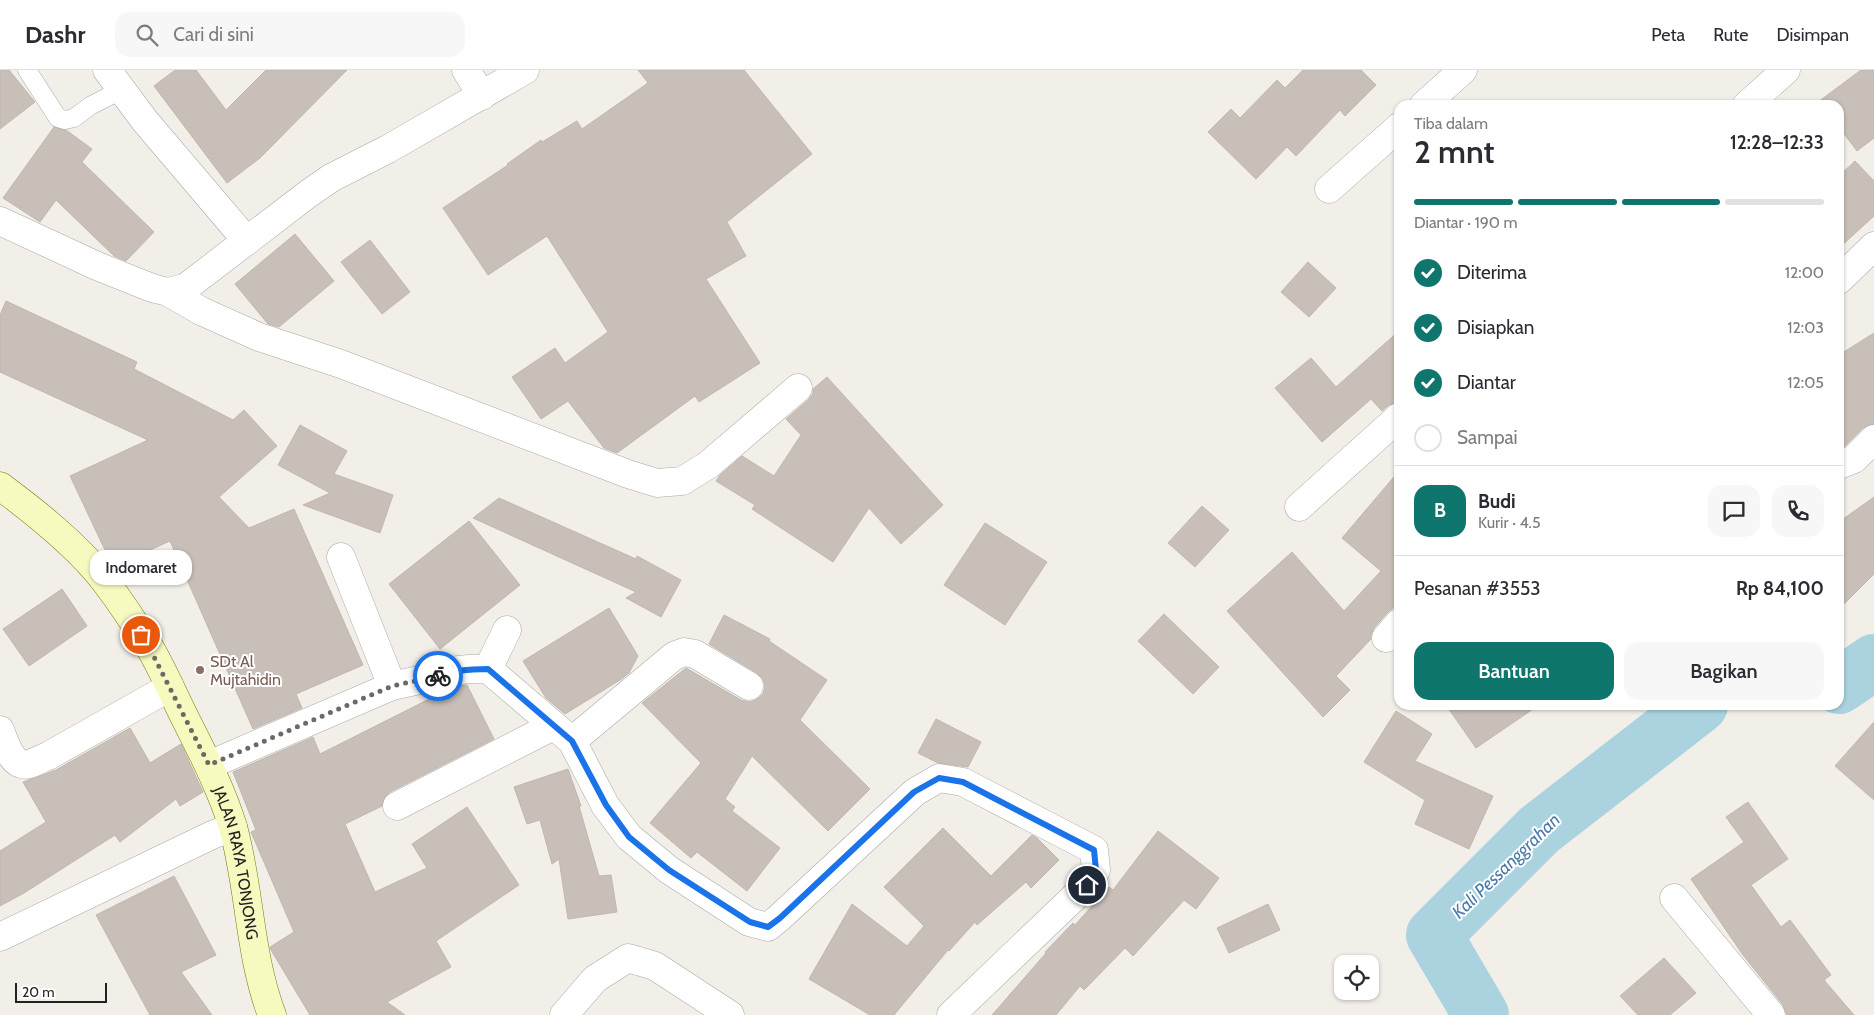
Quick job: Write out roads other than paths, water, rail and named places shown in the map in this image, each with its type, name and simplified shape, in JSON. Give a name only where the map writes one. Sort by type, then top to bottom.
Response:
[{"type":"main road","name":"JALAN RAYA TONJONG","points":[[0,486],[66,539],[103,578],[150,649],[170,687],[209,765],[233,827],[246,890],[254,943],[272,1015]]},
{"type":"street","points":[[466,70],[482,96]]},
{"type":"street","points":[[168,292],[186,288],[331,178],[380,153],[525,70]]},
{"type":"street","points":[[1430,100],[1463,70]]},
{"type":"street","points":[[1753,100],[1786,70]]},
{"type":"street","points":[[114,80],[145,121],[247,241]]},
{"type":"street","points":[[1328,189],[1394,131]]},
{"type":"street","points":[[0,220],[97,266],[152,288],[168,292],[201,311],[259,337],[341,364],[628,474],[657,483],[682,481],[708,465],[798,388]]},
{"type":"street","points":[[1844,275],[1874,246]]},
{"type":"street","points":[[1298,507],[1394,421]]},
{"type":"street","points":[[1844,463],[1854,459],[1874,439]]},
{"type":"street","points":[[341,557],[392,686]]},
{"type":"street","points":[[488,669],[507,630]]},
{"type":"street","points":[[397,806],[563,734],[674,656],[684,652],[695,654],[749,686]]},
{"type":"street","points":[[209,765],[392,686],[433,677],[450,671],[469,668],[488,669],[563,734],[606,805],[629,837],[669,870],[750,922],[768,927],[780,918],[914,792],[939,778],[963,782],[1094,850],[1096,870],[1087,885],[951,1015]]},
{"type":"street","points":[[0,730],[11,756],[21,764],[28,765],[48,756],[170,687]]},
{"type":"street","points":[[0,937],[212,835],[233,827]]},
{"type":"street","points":[[1674,898],[1771,1015]]},
{"type":"street","points":[[564,1015],[595,979],[628,958],[656,966],[730,1015]]},
{"type":"lane","points":[[27,70],[58,118],[65,120],[74,118],[90,106],[114,80]]},
{"type":"waterway","name":"Kali Pessanggrahan","points":[[1844,683],[1874,662]]},
{"type":"waterway","name":"Kali Pessanggrahan","points":[[1481,1015],[1434,935],[1539,830],[1694,710]]},
{"type":"place","name":"Indomaret","points":[[141,635]]},
{"type":"place","name":"SDt Al Mujtahidin","points":[[200,670]]}]
